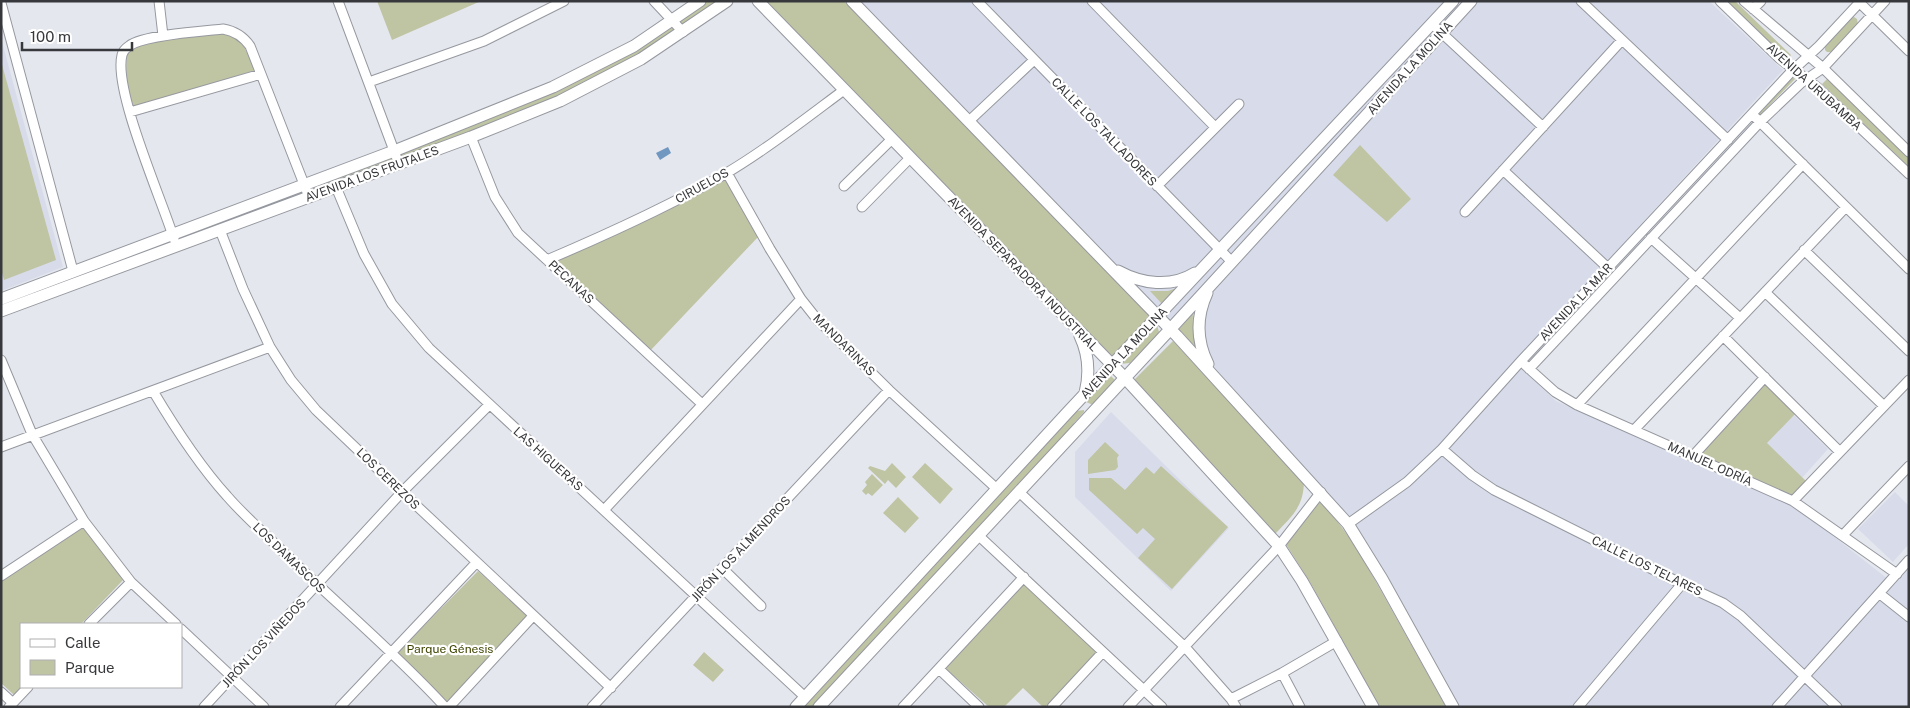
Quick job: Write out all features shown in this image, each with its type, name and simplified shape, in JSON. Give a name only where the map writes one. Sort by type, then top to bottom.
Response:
[{"type":"main road","name":"AVENIDA LOS FRUTALES","points":[[1,311],[174,241],[304,185],[553,87],[634,46],[700,1]]},
{"type":"main road","name":"AVENIDA LOS FRUTALES","points":[[1,299],[73,271],[174,241],[220,230],[471,137],[560,101],[640,59],[727,1]]},
{"type":"main road","name":"AVENIDA SEPARADORA INDUSTRIAL","points":[[758,1],[1078,332],[1125,378],[1279,546],[1302,581],[1373,707]]},
{"type":"main road","points":[[852,1],[1171,329],[1321,492],[1348,524],[1382,579],[1453,707]]},
{"type":"main road","name":"AVENIDA LA MOLINA","points":[[796,707],[1084,395],[1453,1]]},
{"type":"main road","name":"AVENIDA LA MOLINA","points":[[819,707],[1171,329],[1471,1]]},
{"type":"main road","points":[[1377,82],[1387,92]]},
{"type":"main road","points":[[1294,171],[1306,181]]},
{"type":"main road","points":[[1103,261],[1131,278],[1157,283],[1176,281],[1190,276],[1203,268]]},
{"type":"main road","points":[[1215,281],[1202,305],[1198,328],[1202,352],[1216,378]]},
{"type":"main road","points":[[1078,332],[1084,344],[1089,369],[1084,395]]},
{"type":"main road","points":[[1074,407],[1084,406],[1089,410],[1076,431]]},
{"type":"street","points":[[159,1],[163,36]]},
{"type":"street","points":[[338,1],[399,164]]},
{"type":"street","points":[[369,82],[484,41],[551,4],[564,1]]},
{"type":"street","points":[[654,1],[683,32]]},
{"type":"street","name":"CALLE LOS TALLADORES","points":[[977,1],[1232,262]]},
{"type":"street","points":[[1092,1],[1215,128]]},
{"type":"street","points":[[1582,1],[1728,140]]},
{"type":"street","name":"AVENIDA URUBAMBA","points":[[1720,1],[1779,58],[1807,79],[1909,174]]},
{"type":"street","name":"AVENIDA URUBAMBA","points":[[1744,1],[1823,68],[1909,152]]},
{"type":"street","points":[[1752,9],[1761,1]]},
{"type":"street","name":"AVENIDA LA MAR","points":[[1528,370],[1760,122],[1807,79],[1823,68],[1885,1]]},
{"type":"street","points":[[1861,2],[1909,51]]},
{"type":"street","name":"AVENIDA LA MAR","points":[[1348,524],[1407,482],[1442,449],[1608,268],[1795,69],[1861,2]]},
{"type":"street","points":[[1,4],[73,271]]},
{"type":"street","points":[[1432,24],[1543,127]]},
{"type":"street","points":[[174,241],[130,112],[124,86],[122,56],[130,45],[136,42],[163,36],[223,30],[232,31],[244,39],[250,46],[309,197]]},
{"type":"street","points":[[1464,212],[1622,40]]},
{"type":"street","points":[[969,122],[1034,60]]},
{"type":"street","points":[[130,112],[261,74]]},
{"type":"street","name":"CIRUELOS","points":[[547,260],[616,231],[667,206],[726,173],[844,90]]},
{"type":"street","points":[[1157,186],[1239,104]]},
{"type":"street","points":[[1753,114],[1909,268]]},
{"type":"street","name":"PECANAS","points":[[471,137],[495,197],[518,233],[702,404]]},
{"type":"street","points":[[844,186],[892,139]]},
{"type":"street","points":[[862,207],[910,158]]},
{"type":"street","points":[[1577,405],[1803,164]]},
{"type":"street","points":[[1504,170],[1608,268]]},
{"type":"street","name":"MANDARINAS","points":[[726,173],[801,298],[833,336],[997,489]]},
{"type":"street","name":"LAS HIGUERAS","points":[[336,187],[364,254],[392,304],[429,348],[805,697]]},
{"type":"street","points":[[1634,430],[1846,207]]},
{"type":"street","name":"LOS CEREZOS","points":[[220,230],[243,289],[270,347],[291,380],[316,410],[476,563],[611,688]]},
{"type":"street","points":[[1651,238],[1740,318]]},
{"type":"street","points":[[1804,250],[1909,351]]},
{"type":"street","points":[[1765,292],[1884,406]]},
{"type":"street","points":[[604,510],[801,298]]},
{"type":"street","points":[[1723,336],[1840,452]]},
{"type":"street","points":[[1,447],[270,347]]},
{"type":"street","points":[[1,360],[32,434],[84,521],[131,582],[175,623]]},
{"type":"street","name":"MANUEL ODRÍA","points":[[1521,361],[1528,370],[1555,392],[1577,405],[1793,501],[1896,574]]},
{"type":"street","points":[[1692,457],[1765,377]]},
{"type":"street","points":[[1793,501],[1909,380]]},
{"type":"street","name":"JIRÓN LOS ALMENDROS","points":[[592,707],[889,390]]},
{"type":"street","name":"LOS DAMASCOS","points":[[153,391],[198,462],[228,498],[317,586],[422,681],[445,707]]},
{"type":"street","name":"JIRÓN LOS VIÑEDOS","points":[[204,707],[402,492],[489,405]]},
{"type":"street","name":"CALLE LOS TELARES","points":[[1442,449],[1494,490],[1723,603],[1741,616],[1837,707]]},
{"type":"street","points":[[1843,535],[1909,466]]},
{"type":"street","points":[[1019,492],[1184,647],[1234,703],[1282,672],[1337,641]]},
{"type":"street","points":[[1128,707],[1279,546],[1321,492]]},
{"type":"street","points":[[1,576],[84,521]]},
{"type":"street","points":[[979,536],[1162,707]]},
{"type":"street","points":[[1777,707],[1909,560]]},
{"type":"street","points":[[345,705],[476,563]]},
{"type":"street","points":[[723,569],[761,606]]},
{"type":"street","points":[[903,707],[1024,577]]},
{"type":"street","points":[[90,623],[131,582]]},
{"type":"street","points":[[1578,707],[1682,584]]},
{"type":"street","points":[[1880,594],[1909,617]]},
{"type":"street","points":[[449,707],[533,616]]},
{"type":"street","points":[[182,631],[264,707]]},
{"type":"street","points":[[1052,707],[1103,652]]},
{"type":"street","points":[[939,669],[978,706]]},
{"type":"street","points":[[1282,672],[1300,707]]},
{"type":"street","points":[[1,692],[11,705],[27,688]]},
{"type":"shaded area","points":[[858,1],[1709,1],[1783,70],[1514,362],[1556,401],[1791,503],[1893,583],[1909,566],[1909,707],[1457,707],[1348,518]]},
{"type":"shaded area","points":[[1,38],[63,267],[1,291]]},
{"type":"shaded area","points":[[1111,412],[1229,528],[1171,591],[1075,497],[1075,452]]},
{"type":"shaded area","points":[[1794,415],[1828,449],[1802,478],[1766,443]]},
{"type":"shaded area","points":[[1895,492],[1909,506],[1909,544],[1893,562],[1858,529]]},
{"type":"green space","points":[[377,1],[481,1],[392,40]]},
{"type":"green space","points":[[707,1],[721,1],[684,26],[680,21]]},
{"type":"green space","points":[[764,1],[844,1],[1152,316],[1112,361]]},
{"type":"green space","points":[[1725,1],[1735,1],[1791,55],[1787,60]]},
{"type":"green space","points":[[1854,17],[1857,19],[1858,25],[1832,52],[1827,52],[1825,45],[1850,18]]},
{"type":"green space","points":[[672,27],[676,29],[639,56],[556,98],[405,157],[401,155],[402,151],[636,50]]},
{"type":"green space","points":[[231,32],[241,41],[256,70],[134,107],[127,81],[127,54],[149,42],[176,36]]},
{"type":"green space","points":[[1,61],[56,260],[4,280],[1,269]]},
{"type":"green space","points":[[1793,77],[1795,79],[1759,116],[1757,114]]},
{"type":"green space","points":[[1827,79],[1909,158],[1909,168],[1822,84]]},
{"type":"green space","points":[[1360,145],[1411,199],[1387,222],[1333,175]]},
{"type":"green space","points":[[389,157],[392,163],[317,191],[317,186]]},
{"type":"green space","points":[[724,176],[758,237],[649,352],[551,261]]},
{"type":"green space","points":[[300,191],[304,194],[178,242],[177,237]]},
{"type":"green space","points":[[1182,286],[1163,305],[1150,291],[1168,291]]},
{"type":"green space","points":[[1193,312],[1195,336],[1202,359],[1177,332]]},
{"type":"green space","points":[[1157,325],[1158,335],[1130,363],[1120,364]]},
{"type":"green space","points":[[1173,341],[1304,480],[1302,497],[1296,510],[1275,534],[1133,381]]},
{"type":"green space","points":[[1110,375],[1116,381],[1093,405],[1084,401]]},
{"type":"green space","points":[[1766,381],[1797,412],[1767,443],[1807,482],[1794,496],[1698,454]]},
{"type":"green space","points":[[1084,410],[1074,425],[813,707],[804,707],[1076,411]]},
{"type":"green space","points":[[1105,442],[1119,455],[1117,458],[1118,467],[1115,470],[1088,474],[1088,460]]},
{"type":"green space","points":[[892,463],[906,477],[896,488],[888,480],[885,484],[868,468],[870,466],[885,471]]},
{"type":"green space","points":[[925,463],[953,489],[940,504],[912,477]]},
{"type":"green space","points":[[1161,466],[1228,527],[1172,589],[1138,558],[1155,539],[1143,528],[1137,534],[1089,490],[1089,478],[1111,478],[1125,490],[1146,467],[1154,474]]},
{"type":"green space","points":[[872,474],[883,485],[872,496],[868,493],[866,495],[862,491],[867,485],[865,482]]},
{"type":"green space","points":[[898,497],[919,518],[905,533],[883,513]]},
{"type":"green space","points":[[1323,502],[1357,548],[1446,707],[1379,707],[1310,582],[1287,546],[1287,537],[1314,504]]},
{"type":"green space","points":[[82,526],[124,579],[82,623],[20,623],[20,688],[14,695],[1,683],[1,581]]},
{"type":"green space","name":"Parque Génesis","points":[[478,571],[528,617],[449,702],[445,703],[425,679],[399,656],[399,651]]},
{"type":"green space","points":[[1022,583],[1025,583],[1097,651],[1097,654],[1045,707],[1023,688],[1004,707],[989,707],[945,668]]},
{"type":"green space","points":[[704,652],[724,670],[713,682],[693,665]]},
{"type":"water","points":[[668,147],[671,153],[660,160],[656,153]]}]
